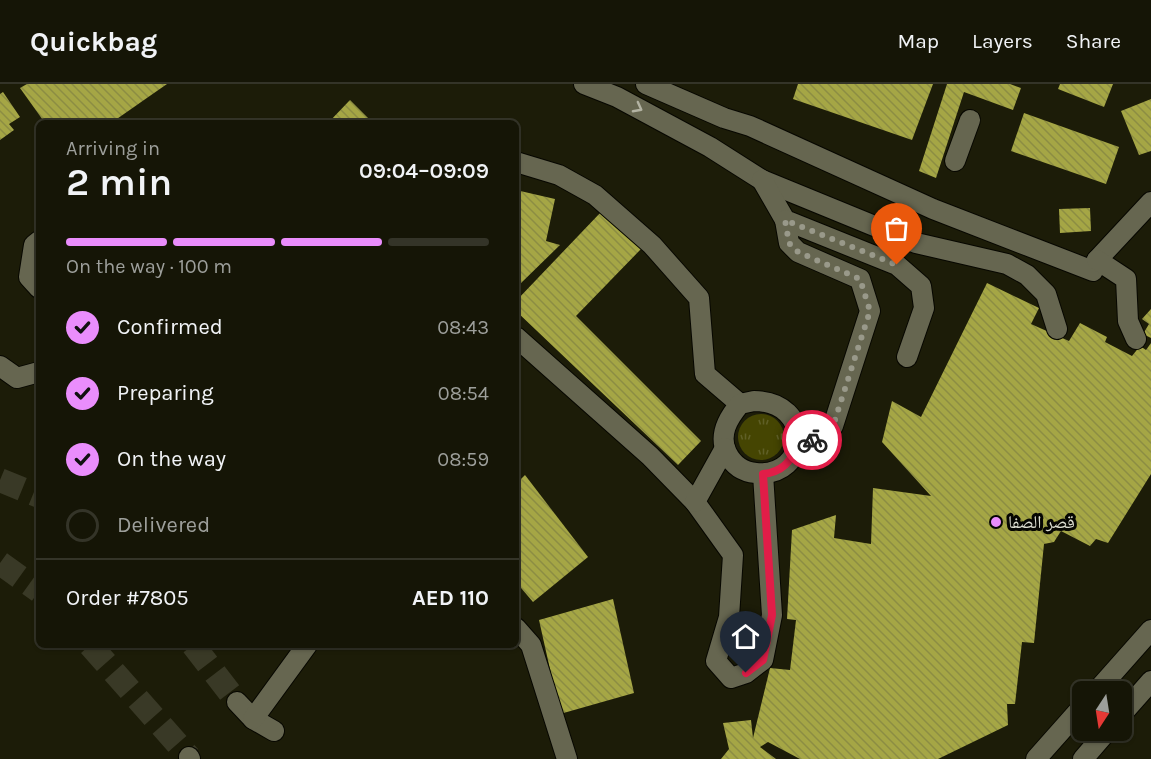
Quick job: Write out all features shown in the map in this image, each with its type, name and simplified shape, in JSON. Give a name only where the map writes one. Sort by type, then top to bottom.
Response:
[{"type":"street","points":[[584,84],[617,96],[710,147],[762,180],[916,243],[1007,264],[1027,275],[1046,294],[1057,329]]},
{"type":"street","points":[[646,84],[724,118],[750,126],[933,209],[1093,271],[1098,260],[1151,202]]},
{"type":"street","points":[[710,147],[724,118]]},
{"type":"street","points":[[956,160],[970,120]]},
{"type":"street","points":[[519,163],[559,175],[595,195],[652,245],[699,298],[705,374],[740,404],[766,401],[778,405],[795,422],[797,445],[793,457],[784,467],[773,473],[748,473],[738,467],[725,448]]},
{"type":"street","points":[[762,180],[785,220],[789,243],[798,252],[860,279],[870,311],[833,426],[823,436],[797,445]]},
{"type":"street","points":[[785,220],[897,265],[921,286],[924,308],[907,357]]},
{"type":"street","points":[[36,243],[29,277],[36,285]]},
{"type":"street","points":[[1098,260],[1126,279],[1128,321],[1136,339]]},
{"type":"street","points":[[519,340],[650,456],[695,502],[733,555],[729,617],[716,661],[731,678],[746,673],[763,660],[772,615],[763,474]]},
{"type":"street","points":[[0,366],[17,378],[36,373]]},
{"type":"street","points":[[695,502],[725,448],[726,424],[740,404]]},
{"type":"street","points":[[1106,681],[1151,630]]},
{"type":"street","points":[[519,631],[531,645],[567,759]]},
{"type":"street","points":[[253,719],[305,648]]},
{"type":"street","points":[[1132,703],[1151,681]]},
{"type":"street","points":[[237,702],[253,719],[274,731]]},
{"type":"street","points":[[1036,759],[1072,718]]},
{"type":"street","points":[[1083,759],[1099,741]]},
{"type":"green space","points":[[761,414],[777,421],[784,437],[777,453],[761,460],[745,453],[738,437],[745,421]]},
{"type":"building","points":[[27,84],[167,84],[115,120],[43,120],[20,88]]},
{"type":"building","points":[[798,84],[933,84],[912,140],[793,99]]},
{"type":"building","points":[[947,84],[1010,84],[1021,88],[1013,110],[964,92],[936,178],[919,171]]},
{"type":"building","points":[[1060,84],[1113,84],[1104,107],[1058,89]]},
{"type":"building","points":[[3,92],[20,117],[9,124],[14,130],[0,140],[0,94]]},
{"type":"building","points":[[1151,99],[1151,151],[1139,155],[1121,111]]},
{"type":"building","points":[[350,100],[370,120],[331,120]]},
{"type":"building","points":[[1024,113],[1119,147],[1106,184],[1011,151]]},
{"type":"building","points":[[519,191],[555,199],[546,241],[560,245],[519,285]]},
{"type":"building","points":[[1090,208],[1091,231],[1060,233],[1059,209]]},
{"type":"building","points":[[601,212],[641,249],[576,316],[701,441],[678,465],[519,314],[519,298]]},
{"type":"building","name":"قصر الصفا","points":[[987,283],[1039,308],[1031,324],[1069,341],[1080,323],[1107,337],[1105,342],[1132,356],[1140,346],[1146,350],[1151,343],[1151,474],[1108,543],[1096,539],[1090,546],[1061,531],[1054,542],[1044,544],[1034,643],[1022,642],[1015,704],[1007,704],[1008,725],[938,759],[800,759],[768,742],[760,747],[776,759],[721,759],[729,749],[723,723],[751,720],[753,738],[770,668],[790,670],[796,620],[787,619],[792,530],[836,515],[834,538],[871,544],[873,488],[931,496],[882,442],[892,401],[921,417]]},
{"type":"building","points":[[1151,309],[1151,338],[1143,334],[1149,324],[1142,319]]},
{"type":"building","points":[[525,475],[588,557],[533,602],[519,586],[519,481]]},
{"type":"building","points":[[613,599],[634,693],[560,714],[539,620]]},
{"type":"tunnel","points":[[0,480],[36,495]]},
{"type":"tunnel","points":[[0,563],[36,589]]},
{"type":"tunnel","points":[[93,648],[189,757]]},
{"type":"tunnel","points":[[195,648],[237,702]]},
{"type":"way so far","points":[[812,440],[823,436],[833,426],[870,311],[860,279],[798,252],[789,243],[785,220],[897,265]]},
{"type":"place","name":"قصر الصفا","points":[[996,522]]},
{"type":"route","points":[[746,673],[763,660],[772,615],[763,474],[773,473],[784,467],[793,457],[797,445],[812,440]]}]
